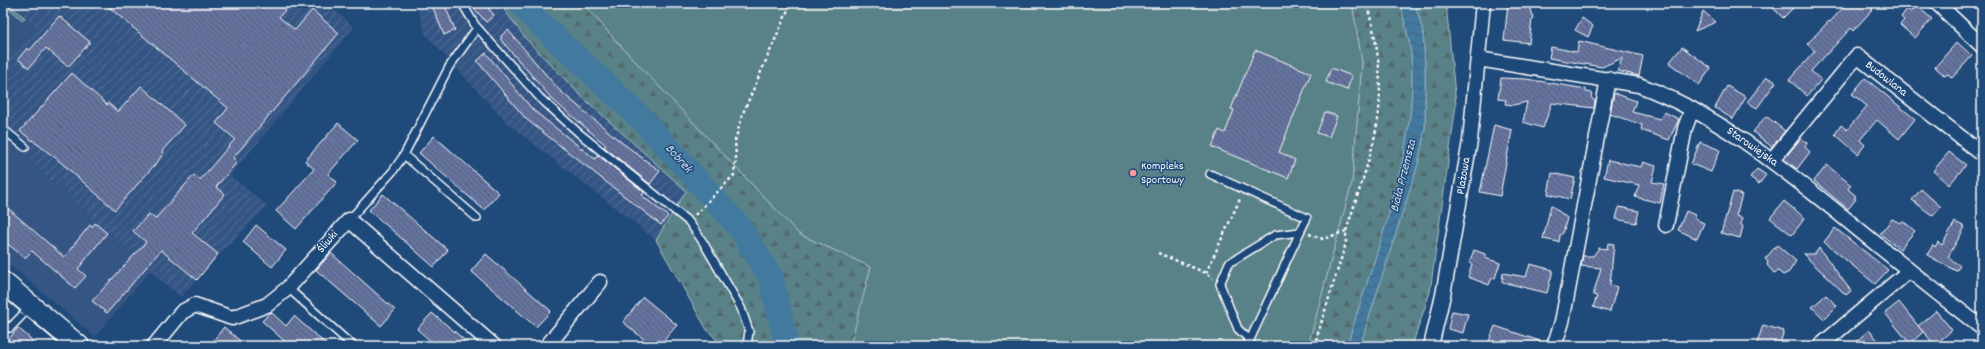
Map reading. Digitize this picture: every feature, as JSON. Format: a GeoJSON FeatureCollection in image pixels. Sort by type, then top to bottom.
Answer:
{"type":"FeatureCollection","features":[{"type":"Feature","properties":{"kind":"main road"},"geometry":{"type":"LineString","coordinates":[[3,282],[79,346]]}},
{"type":"Feature","properties":{"kind":"street","name":"Plażowa"},"geometry":{"type":"LineString","coordinates":[[1431,346],[1443,295],[1470,141],[1483,3]]}},
{"type":"Feature","properties":{"kind":"street"},"geometry":{"type":"LineString","coordinates":[[1937,3],[1982,46]]}},
{"type":"Feature","properties":{"kind":"street","name":"Budowlana"},"geometry":{"type":"LineString","coordinates":[[1772,160],[1857,56],[1982,154]]}},
{"type":"Feature","properties":{"kind":"street","name":"Starowiejska"},"geometry":{"type":"LineString","coordinates":[[1478,58],[1639,85],[1663,94],[1692,109],[1734,132],[1772,160],[1982,328]]}},
{"type":"Feature","properties":{"kind":"street"},"geometry":{"type":"LineString","coordinates":[[1554,346],[1562,322],[1608,79]]}},
{"type":"Feature","properties":{"kind":"street"},"geometry":{"type":"LineString","coordinates":[[1666,225],[1685,128],[1692,109]]}},
{"type":"Feature","properties":{"kind":"street"},"geometry":{"type":"LineString","coordinates":[[349,220],[494,346]]}},
{"type":"Feature","properties":{"kind":"street","name":"Śliwki"},"geometry":{"type":"LineString","coordinates":[[154,346],[182,312],[195,305],[232,318],[267,305],[288,288],[349,220]]}},
{"type":"Feature","properties":{"kind":"street"},"geometry":{"type":"LineString","coordinates":[[1820,346],[1909,271]]}},
{"type":"Feature","properties":{"kind":"street"},"geometry":{"type":"LineString","coordinates":[[547,346],[600,282]]}},
{"type":"Feature","properties":{"kind":"lane"},"geometry":{"type":"LineString","coordinates":[[462,3],[477,28],[540,98],[580,134],[689,222],[703,242],[741,308],[749,331],[747,346]]}},
{"type":"Feature","properties":{"kind":"lane"},"geometry":{"type":"LineString","coordinates":[[349,220],[394,171],[404,155],[449,67],[477,28]]}},
{"type":"Feature","properties":{"kind":"lane"},"geometry":{"type":"LineString","coordinates":[[3,129],[25,147]]}},
{"type":"Feature","properties":{"kind":"lane"},"geometry":{"type":"LineString","coordinates":[[404,155],[476,218]]}},
{"type":"Feature","properties":{"kind":"lane"},"geometry":{"type":"LineString","coordinates":[[1210,174],[1307,218],[1248,343],[1238,329],[1220,284],[1229,263],[1275,235],[1300,232]]}},
{"type":"Feature","properties":{"kind":"lane"},"geometry":{"type":"LineString","coordinates":[[288,288],[352,346]]}},
{"type":"Feature","properties":{"kind":"lane"},"geometry":{"type":"LineString","coordinates":[[3,323],[10,328],[32,305]]}},
{"type":"Feature","properties":{"kind":"path"},"geometry":{"type":"LineString","coordinates":[[700,209],[734,175],[736,157],[735,141],[744,113],[791,3]]}},
{"type":"Feature","properties":{"kind":"path"},"geometry":{"type":"LineString","coordinates":[[1314,346],[1346,243],[1346,231],[1371,148],[1379,111],[1378,69],[1374,29],[1366,3]]}},
{"type":"Feature","properties":{"kind":"path"},"geometry":{"type":"LineString","coordinates":[[1206,273],[1244,190]]}},
{"type":"Feature","properties":{"kind":"path"},"geometry":{"type":"LineString","coordinates":[[1300,232],[1323,239],[1346,231]]}},
{"type":"Feature","properties":{"kind":"path"},"geometry":{"type":"LineString","coordinates":[[1158,253],[1206,273],[1220,284]]}},
{"type":"Feature","properties":{"kind":"shaded area"},"geometry":{"type":"Polygon","coordinates":[[[3,3],[7,3],[37,27],[3,67],[3,3]]]}},
{"type":"Feature","properties":{"kind":"shaded area"},"geometry":{"type":"Polygon","coordinates":[[[7,3],[326,3],[354,27],[230,176],[268,206],[231,242],[181,297],[150,271],[3,137],[3,67],[37,27],[7,3]]]}},
{"type":"Feature","properties":{"kind":"shaded area"},"geometry":{"type":"Polygon","coordinates":[[[416,3],[499,3],[526,39],[579,94],[686,192],[656,240],[507,123],[425,34],[416,3]]]}},
{"type":"Feature","properties":{"kind":"shaded area"},"geometry":{"type":"Polygon","coordinates":[[[3,137],[150,271],[95,337],[3,259],[3,137]]]}},
{"type":"Feature","properties":{"kind":"shaded area"},"geometry":{"type":"Polygon","coordinates":[[[3,313],[18,326],[3,341],[3,313]]]}},
{"type":"Feature","properties":{"kind":"green space"},"geometry":{"type":"Polygon","coordinates":[[[3,3],[7,3],[25,18],[22,20],[3,3]]]}},
{"type":"Feature","properties":{"kind":"green space"},"geometry":{"type":"Polygon","coordinates":[[[499,3],[583,3],[617,42],[799,234],[871,267],[851,346],[723,346],[707,330],[656,240],[686,191],[579,94],[526,39],[499,3]]]}},
{"type":"Feature","properties":{"kind":"green space","name":"Kompleks Sportowy"},"geometry":{"type":"Polygon","coordinates":[[[583,3],[1352,3],[1362,62],[1352,182],[1308,346],[850,346],[871,267],[799,234],[617,42],[583,3]]]}},
{"type":"Feature","properties":{"kind":"green space"},"geometry":{"type":"Polygon","coordinates":[[[1352,3],[1400,3],[1408,34],[1411,54],[1412,90],[1409,127],[1402,164],[1392,202],[1347,346],[1308,346],[1352,182],[1362,62],[1352,3]]]}},
{"type":"Feature","properties":{"kind":"green space"},"geometry":{"type":"Polygon","coordinates":[[[1415,3],[1446,3],[1456,105],[1430,292],[1412,346],[1360,346],[1418,164],[1425,128],[1425,66],[1423,32],[1415,3]]]}},
{"type":"Feature","properties":{"kind":"water","name":"Biała Przemsza"},"geometry":{"type":"Polygon","coordinates":[[[1400,3],[1415,3],[1423,32],[1425,66],[1425,128],[1418,164],[1360,346],[1347,346],[1392,202],[1402,164],[1409,127],[1412,90],[1411,54],[1408,34],[1400,3]]]}},
{"type":"Feature","properties":{"kind":"building"},"geometry":{"type":"Polygon","coordinates":[[[104,3],[291,3],[279,17],[295,30],[312,10],[339,33],[233,158],[237,162],[216,187],[225,194],[192,233],[218,254],[197,280],[161,250],[107,313],[92,301],[146,242],[133,231],[149,214],[155,219],[194,175],[200,180],[235,139],[216,123],[228,108],[104,3]]]}},
{"type":"Feature","properties":{"kind":"building"},"geometry":{"type":"Polygon","coordinates":[[[431,3],[444,3],[455,30],[444,35],[431,3]]]}},
{"type":"Feature","properties":{"kind":"building"},"geometry":{"type":"Polygon","coordinates":[[[480,3],[484,3],[494,15],[486,22],[474,8],[480,3]]]}},
{"type":"Feature","properties":{"kind":"building"},"geometry":{"type":"Polygon","coordinates":[[[1768,3],[1798,3],[1783,18],[1768,3]]]}},
{"type":"Feature","properties":{"kind":"building"},"geometry":{"type":"Polygon","coordinates":[[[1847,3],[1867,3],[1873,9],[1853,31],[1851,28],[1811,71],[1821,80],[1807,96],[1789,80],[1815,51],[1807,44],[1847,3]]]}},
{"type":"Feature","properties":{"kind":"building"},"geometry":{"type":"Polygon","coordinates":[[[1508,4],[1530,6],[1534,19],[1532,20],[1529,43],[1504,40],[1508,4]]]}},
{"type":"Feature","properties":{"kind":"building"},"geometry":{"type":"Polygon","coordinates":[[[1917,6],[1932,19],[1915,38],[1900,25],[1904,20],[1901,17],[1907,9],[1911,12],[1917,6]]]}},
{"type":"Feature","properties":{"kind":"building"},"geometry":{"type":"Polygon","coordinates":[[[1703,11],[1716,22],[1695,31],[1703,11]]]}},
{"type":"Feature","properties":{"kind":"building"},"geometry":{"type":"Polygon","coordinates":[[[59,16],[90,42],[68,67],[46,48],[29,68],[18,59],[27,48],[30,50],[59,16]]]}},
{"type":"Feature","properties":{"kind":"building"},"geometry":{"type":"Polygon","coordinates":[[[1582,18],[1593,26],[1588,37],[1575,30],[1582,18]]]}},
{"type":"Feature","properties":{"kind":"building"},"geometry":{"type":"Polygon","coordinates":[[[508,30],[559,90],[621,142],[660,171],[650,184],[604,147],[606,145],[553,100],[501,40],[501,36],[508,30]]]}},
{"type":"Feature","properties":{"kind":"building"},"geometry":{"type":"Polygon","coordinates":[[[1579,41],[1643,56],[1639,76],[1618,71],[1622,58],[1602,67],[1549,58],[1551,47],[1577,52],[1579,41]]]}},
{"type":"Feature","properties":{"kind":"building"},"geometry":{"type":"Polygon","coordinates":[[[1957,42],[1972,56],[1952,78],[1948,74],[1945,76],[1935,67],[1957,42]]]}},
{"type":"Feature","properties":{"kind":"building"},"geometry":{"type":"Polygon","coordinates":[[[1682,47],[1711,68],[1699,85],[1669,63],[1682,47]]]}},
{"type":"Feature","properties":{"kind":"building"},"geometry":{"type":"Polygon","coordinates":[[[1255,50],[1311,73],[1279,152],[1295,160],[1288,178],[1212,147],[1219,130],[1225,133],[1234,110],[1231,109],[1255,50]]]}},
{"type":"Feature","properties":{"kind":"building"},"geometry":{"type":"Polygon","coordinates":[[[486,53],[533,110],[595,159],[598,155],[644,192],[642,196],[668,216],[661,225],[526,119],[477,61],[486,53]]]}},
{"type":"Feature","properties":{"kind":"building"},"geometry":{"type":"Polygon","coordinates":[[[1331,68],[1352,76],[1347,90],[1326,82],[1331,68]]]}},
{"type":"Feature","properties":{"kind":"building"},"geometry":{"type":"Polygon","coordinates":[[[72,73],[107,105],[108,103],[118,112],[141,86],[185,125],[162,151],[164,152],[158,161],[115,210],[57,159],[20,131],[72,73]]]}},
{"type":"Feature","properties":{"kind":"building"},"geometry":{"type":"Polygon","coordinates":[[[1767,77],[1776,82],[1757,108],[1747,102],[1767,77]]]}},
{"type":"Feature","properties":{"kind":"building"},"geometry":{"type":"Polygon","coordinates":[[[1501,78],[1526,79],[1586,89],[1586,92],[1592,93],[1591,97],[1595,101],[1594,108],[1552,103],[1543,128],[1523,122],[1527,102],[1513,105],[1505,104],[1506,100],[1498,99],[1501,78]]]}},
{"type":"Feature","properties":{"kind":"building"},"geometry":{"type":"Polygon","coordinates":[[[1865,78],[1915,119],[1899,139],[1877,120],[1860,140],[1865,145],[1858,154],[1835,134],[1841,125],[1847,130],[1867,106],[1852,94],[1865,78]]]}},
{"type":"Feature","properties":{"kind":"building"},"geometry":{"type":"Polygon","coordinates":[[[1727,86],[1746,97],[1733,119],[1715,108],[1727,86]]]}},
{"type":"Feature","properties":{"kind":"building"},"geometry":{"type":"Polygon","coordinates":[[[1614,93],[1636,101],[1632,112],[1660,119],[1664,112],[1679,119],[1669,140],[1641,130],[1642,125],[1610,114],[1614,93]]]}},
{"type":"Feature","properties":{"kind":"building"},"geometry":{"type":"Polygon","coordinates":[[[1325,112],[1337,116],[1329,137],[1317,133],[1325,112]]]}},
{"type":"Feature","properties":{"kind":"building"},"geometry":{"type":"Polygon","coordinates":[[[1766,116],[1785,131],[1772,147],[1753,132],[1766,116]]]}},
{"type":"Feature","properties":{"kind":"building"},"geometry":{"type":"Polygon","coordinates":[[[338,123],[358,140],[328,174],[337,182],[296,229],[276,211],[314,169],[305,161],[338,123]]]}},
{"type":"Feature","properties":{"kind":"building"},"geometry":{"type":"Polygon","coordinates":[[[1494,125],[1512,130],[1500,196],[1480,192],[1494,125]]]}},
{"type":"Feature","properties":{"kind":"building"},"geometry":{"type":"Polygon","coordinates":[[[434,136],[499,193],[484,210],[419,153],[434,136]]]}},
{"type":"Feature","properties":{"kind":"building"},"geometry":{"type":"Polygon","coordinates":[[[1801,138],[1807,143],[1805,147],[1810,152],[1797,169],[1784,159],[1801,138]]]}},
{"type":"Feature","properties":{"kind":"building"},"geometry":{"type":"Polygon","coordinates":[[[1700,142],[1720,150],[1711,172],[1691,164],[1700,142]]]}},
{"type":"Feature","properties":{"kind":"building"},"geometry":{"type":"Polygon","coordinates":[[[1949,152],[1966,165],[1949,185],[1933,171],[1949,152]]]}},
{"type":"Feature","properties":{"kind":"building"},"geometry":{"type":"Polygon","coordinates":[[[1608,160],[1641,167],[1643,162],[1656,166],[1652,182],[1664,184],[1660,203],[1635,197],[1639,185],[1604,177],[1608,160]]]}},
{"type":"Feature","properties":{"kind":"building"},"geometry":{"type":"Polygon","coordinates":[[[1827,165],[1851,185],[1848,189],[1856,196],[1854,198],[1856,199],[1848,209],[1814,181],[1827,165]]]}},
{"type":"Feature","properties":{"kind":"building"},"geometry":{"type":"Polygon","coordinates":[[[1757,169],[1766,175],[1759,184],[1750,177],[1757,169]]]}},
{"type":"Feature","properties":{"kind":"building"},"geometry":{"type":"Polygon","coordinates":[[[1552,173],[1575,178],[1570,199],[1548,194],[1552,173]]]}},
{"type":"Feature","properties":{"kind":"building"},"geometry":{"type":"Polygon","coordinates":[[[1921,189],[1941,207],[1933,216],[1912,200],[1921,189]]]}},
{"type":"Feature","properties":{"kind":"building"},"geometry":{"type":"Polygon","coordinates":[[[1733,192],[1742,195],[1736,216],[1743,218],[1741,224],[1743,227],[1740,238],[1721,233],[1733,192]]]}},
{"type":"Feature","properties":{"kind":"building"},"geometry":{"type":"Polygon","coordinates":[[[383,194],[448,250],[434,267],[369,210],[383,194]]]}},
{"type":"Feature","properties":{"kind":"building"},"geometry":{"type":"Polygon","coordinates":[[[1784,201],[1805,218],[1792,235],[1770,218],[1784,201]]]}},
{"type":"Feature","properties":{"kind":"building"},"geometry":{"type":"Polygon","coordinates":[[[3,204],[64,257],[90,225],[92,227],[95,223],[107,233],[78,269],[86,276],[75,288],[32,251],[25,258],[3,240],[3,204]]]}},
{"type":"Feature","properties":{"kind":"building"},"geometry":{"type":"Polygon","coordinates":[[[1551,205],[1567,218],[1563,233],[1560,235],[1559,242],[1543,239],[1551,205]]]}},
{"type":"Feature","properties":{"kind":"building"},"geometry":{"type":"Polygon","coordinates":[[[1619,207],[1639,211],[1636,223],[1616,219],[1619,207]]]}},
{"type":"Feature","properties":{"kind":"building"},"geometry":{"type":"Polygon","coordinates":[[[1686,211],[1695,215],[1695,219],[1704,223],[1697,239],[1678,230],[1686,211]]]}},
{"type":"Feature","properties":{"kind":"building"},"geometry":{"type":"Polygon","coordinates":[[[1892,219],[1900,223],[1903,221],[1915,231],[1900,249],[1880,234],[1892,219]]]}},
{"type":"Feature","properties":{"kind":"building"},"geometry":{"type":"Polygon","coordinates":[[[1955,222],[1965,227],[1948,257],[1960,266],[1956,271],[1927,255],[1933,245],[1935,247],[1938,242],[1942,245],[1955,222]]]}},
{"type":"Feature","properties":{"kind":"building"},"geometry":{"type":"Polygon","coordinates":[[[256,225],[286,250],[272,267],[243,242],[256,225]]]}},
{"type":"Feature","properties":{"kind":"building"},"geometry":{"type":"Polygon","coordinates":[[[1835,228],[1888,270],[1875,284],[1824,242],[1835,228]]]}},
{"type":"Feature","properties":{"kind":"building"},"geometry":{"type":"Polygon","coordinates":[[[1608,243],[1614,244],[1610,285],[1617,287],[1610,312],[1593,307],[1597,296],[1593,295],[1601,268],[1581,266],[1583,256],[1593,256],[1599,248],[1607,249],[1608,243]]]}},
{"type":"Feature","properties":{"kind":"building"},"geometry":{"type":"Polygon","coordinates":[[[1777,245],[1796,261],[1789,272],[1783,275],[1778,271],[1774,273],[1767,265],[1768,262],[1765,259],[1777,245]]]}},
{"type":"Feature","properties":{"kind":"building"},"geometry":{"type":"Polygon","coordinates":[[[1819,248],[1851,291],[1846,295],[1803,254],[1815,254],[1819,248]]]}},
{"type":"Feature","properties":{"kind":"building"},"geometry":{"type":"Polygon","coordinates":[[[1474,250],[1485,254],[1485,258],[1500,263],[1495,278],[1492,278],[1489,285],[1468,277],[1472,264],[1469,263],[1474,250]]]}},
{"type":"Feature","properties":{"kind":"building"},"geometry":{"type":"Polygon","coordinates":[[[331,253],[395,310],[381,326],[316,270],[331,253]]]}},
{"type":"Feature","properties":{"kind":"building"},"geometry":{"type":"Polygon","coordinates":[[[486,254],[551,311],[536,327],[471,271],[486,254]]]}},
{"type":"Feature","properties":{"kind":"building"},"geometry":{"type":"Polygon","coordinates":[[[1530,264],[1553,270],[1547,293],[1502,282],[1503,273],[1526,277],[1530,264]]]}},
{"type":"Feature","properties":{"kind":"building"},"geometry":{"type":"Polygon","coordinates":[[[1826,295],[1837,306],[1824,319],[1812,307],[1826,295]]]}},
{"type":"Feature","properties":{"kind":"building"},"geometry":{"type":"Polygon","coordinates":[[[643,297],[677,325],[659,346],[652,346],[623,322],[643,297]]]}},
{"type":"Feature","properties":{"kind":"building"},"geometry":{"type":"Polygon","coordinates":[[[1899,302],[1923,332],[1910,344],[1885,313],[1899,302]]]}},
{"type":"Feature","properties":{"kind":"building"},"geometry":{"type":"Polygon","coordinates":[[[1452,311],[1468,314],[1463,333],[1448,329],[1452,311]]]}},
{"type":"Feature","properties":{"kind":"building"},"geometry":{"type":"Polygon","coordinates":[[[1936,311],[1952,330],[1935,345],[1918,326],[1936,311]]]}},
{"type":"Feature","properties":{"kind":"building"},"geometry":{"type":"Polygon","coordinates":[[[271,312],[286,326],[294,316],[328,346],[290,346],[262,321],[271,312]]]}},
{"type":"Feature","properties":{"kind":"building"},"geometry":{"type":"Polygon","coordinates":[[[432,313],[471,346],[436,346],[417,329],[432,313]]]}},
{"type":"Feature","properties":{"kind":"building"},"geometry":{"type":"Polygon","coordinates":[[[1763,325],[1784,331],[1779,346],[1756,346],[1763,325]]]}},
{"type":"Feature","properties":{"kind":"building"},"geometry":{"type":"Polygon","coordinates":[[[1495,326],[1546,343],[1546,346],[1487,346],[1495,326]]]}},
{"type":"Feature","properties":{"kind":"building"},"geometry":{"type":"Polygon","coordinates":[[[224,327],[246,346],[209,346],[224,327]]]}},
{"type":"Feature","properties":{"kind":"building"},"geometry":{"type":"Polygon","coordinates":[[[18,328],[39,346],[3,346],[18,328]]]}},
{"type":"Feature","properties":{"kind":"building"},"geometry":{"type":"Polygon","coordinates":[[[1869,330],[1883,346],[1851,346],[1869,330]]]}},
{"type":"Feature","properties":{"kind":"waterway","name":"Bobrek"},"geometry":{"type":"LineString","coordinates":[[521,3],[535,19],[641,118],[741,229],[771,278],[787,346]]}},
{"type":"Feature","properties":{"kind":"tram line"},"geometry":{"type":"LineString","coordinates":[[3,297],[61,346]]}},
{"type":"Feature","properties":{"kind":"place","name":"Kompleks Sportowy"},"geometry":{"type":"Point","coordinates":[1133,173]}}]}
